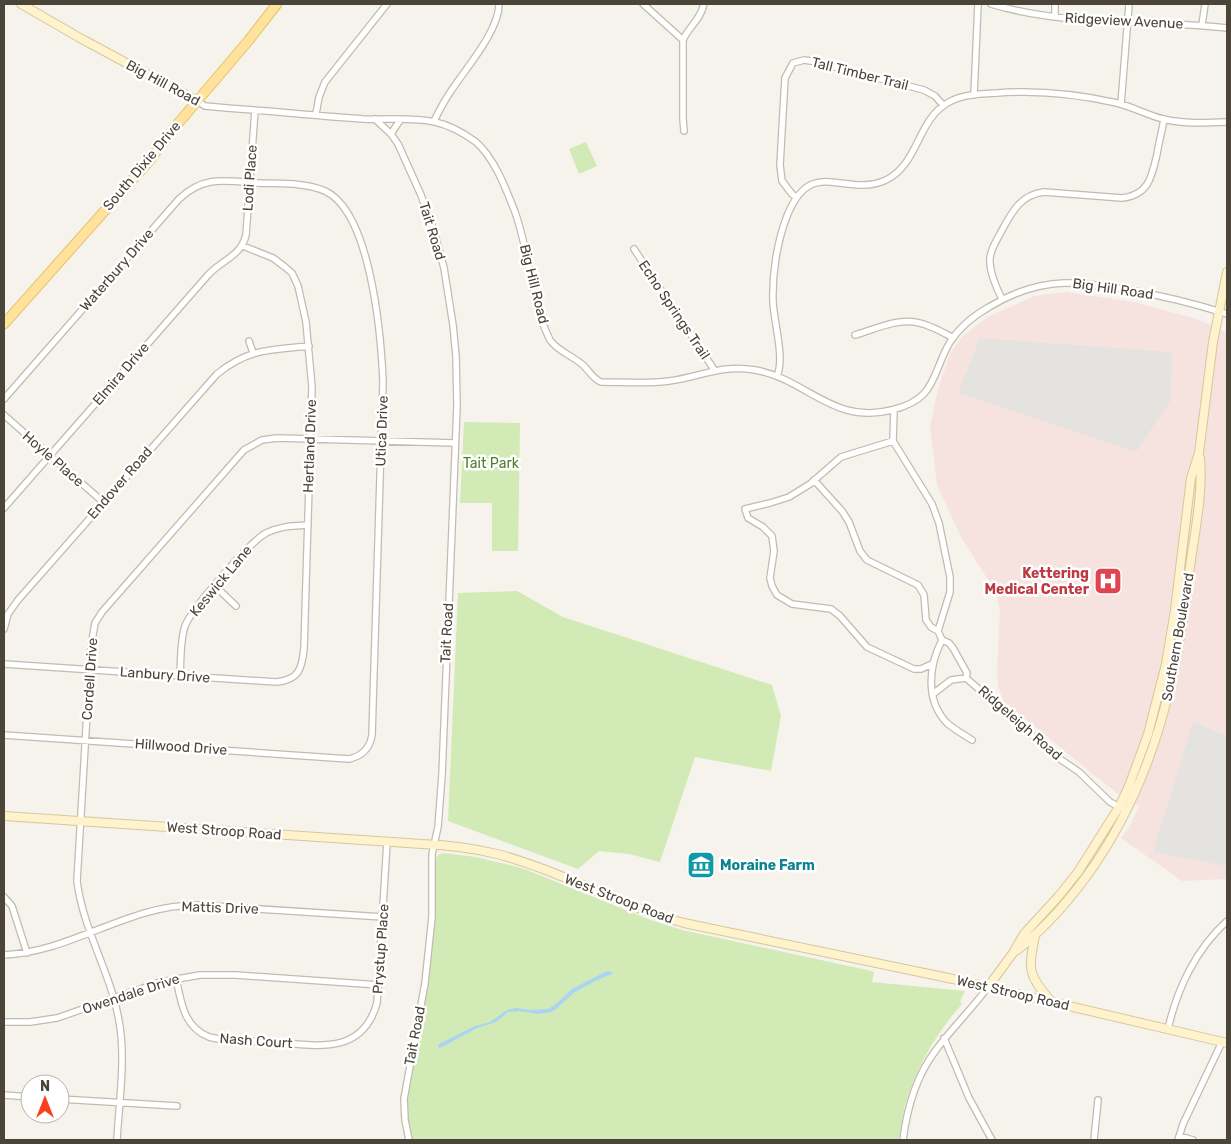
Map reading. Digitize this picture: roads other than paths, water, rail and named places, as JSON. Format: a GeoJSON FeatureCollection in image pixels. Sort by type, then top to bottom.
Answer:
{"type":"FeatureCollection","features":[{"type":"Feature","properties":{"kind":"main road","name":"South Dixie Drive"},"geometry":{"type":"LineString","coordinates":[[4,324],[149,160],[277,4]]}},
{"type":"Feature","properties":{"kind":"street","name":"Big Hill Road"},"geometry":{"type":"LineString","coordinates":[[22,4],[205,106],[434,122],[460,132],[476,143],[494,167],[515,212],[523,238],[533,289],[547,334],[553,345],[583,365],[594,378],[601,382],[656,383],[738,367],[777,376],[821,400],[854,413],[871,414],[894,410],[915,401],[926,393],[953,338],[970,320],[1002,299],[1037,287],[1064,283],[1111,287],[1180,300],[1227,314]]}},
{"type":"Feature","properties":{"kind":"street"},"geometry":{"type":"LineString","coordinates":[[316,114],[318,97],[325,82],[387,4]]}},
{"type":"Feature","properties":{"kind":"street"},"geometry":{"type":"LineString","coordinates":[[434,122],[450,92],[492,29],[498,16],[499,4]]}},
{"type":"Feature","properties":{"kind":"street"},"geometry":{"type":"LineString","coordinates":[[643,4],[683,40]]}},
{"type":"Feature","properties":{"kind":"street"},"geometry":{"type":"LineString","coordinates":[[684,131],[683,40],[699,18],[704,4]]}},
{"type":"Feature","properties":{"kind":"street"},"geometry":{"type":"LineString","coordinates":[[974,95],[978,4]]}},
{"type":"Feature","properties":{"kind":"street","name":"Ridgeview Avenue"},"geometry":{"type":"LineString","coordinates":[[992,4],[1021,12],[1055,17],[1227,28]]}},
{"type":"Feature","properties":{"kind":"street"},"geometry":{"type":"LineString","coordinates":[[1055,4],[1055,17]]}},
{"type":"Feature","properties":{"kind":"street"},"geometry":{"type":"LineString","coordinates":[[1121,104],[1129,4]]}},
{"type":"Feature","properties":{"kind":"street"},"geometry":{"type":"LineString","coordinates":[[1202,26],[1205,4]]}},
{"type":"Feature","properties":{"kind":"street","name":"Tall Timber Trail"},"geometry":{"type":"LineString","coordinates":[[796,198],[782,181],[780,165],[785,78],[794,64],[804,60],[811,61],[924,90],[935,96],[943,105]]}},
{"type":"Feature","properties":{"kind":"street"},"geometry":{"type":"LineString","coordinates":[[777,376],[780,366],[780,355],[775,318],[774,281],[780,242],[787,217],[796,198],[809,186],[828,180],[861,185],[891,177],[898,172],[908,159],[926,124],[943,105],[974,95],[1038,92],[1121,104],[1164,119],[1199,123],[1227,122]]}},
{"type":"Feature","properties":{"kind":"street","name":"Lodi Place"},"geometry":{"type":"LineString","coordinates":[[243,246],[246,235],[255,110]]}},
{"type":"Feature","properties":{"kind":"street","name":"Tait Road"},"geometry":{"type":"LineString","coordinates":[[375,119],[391,134],[403,152],[434,231],[450,302],[457,386],[442,775],[438,827],[432,854],[432,917],[425,983],[405,1093],[405,1120],[408,1140]]}},
{"type":"Feature","properties":{"kind":"street"},"geometry":{"type":"LineString","coordinates":[[1002,299],[991,270],[991,254],[1011,213],[1020,201],[1033,194],[1044,192],[1122,198],[1134,195],[1144,189],[1151,178],[1164,119]]}},
{"type":"Feature","properties":{"kind":"street"},"geometry":{"type":"LineString","coordinates":[[391,134],[400,120]]}},
{"type":"Feature","properties":{"kind":"street","name":"Waterbury Drive"},"geometry":{"type":"LineString","coordinates":[[4,399],[185,193],[200,184],[210,181],[250,182]]}},
{"type":"Feature","properties":{"kind":"street","name":"Utica Drive"},"geometry":{"type":"LineString","coordinates":[[250,182],[310,186],[334,196],[341,202],[351,218],[369,274],[379,324],[383,381],[372,735],[369,746],[358,756]]}},
{"type":"Feature","properties":{"kind":"street","name":"Hertland Drive"},"geometry":{"type":"LineString","coordinates":[[243,246],[273,258],[285,266],[292,274],[303,302],[309,346],[312,387],[304,648],[302,664],[295,676]]}},
{"type":"Feature","properties":{"kind":"street","name":"Elmira Drive"},"geometry":{"type":"LineString","coordinates":[[4,508],[208,274],[221,262],[236,254],[243,246]]}},
{"type":"Feature","properties":{"kind":"street","name":"Echo Springs Trail"},"geometry":{"type":"LineString","coordinates":[[634,249],[715,371]]}},
{"type":"Feature","properties":{"kind":"street","name":"Southern Boulevard"},"geometry":{"type":"LineString","coordinates":[[903,1140],[907,1115],[916,1086],[929,1060],[944,1038],[988,987],[1013,953],[1024,934],[1078,872],[1119,807],[1129,786],[1148,734],[1166,664],[1175,610],[1191,478],[1199,453],[1213,342],[1227,272]]}},
{"type":"Feature","properties":{"kind":"street"},"geometry":{"type":"LineString","coordinates":[[855,335],[889,323],[913,321],[932,327],[953,338]]}},
{"type":"Feature","properties":{"kind":"street"},"geometry":{"type":"LineString","coordinates":[[248,341],[253,353]]}},
{"type":"Feature","properties":{"kind":"street","name":"Endover Road"},"geometry":{"type":"LineString","coordinates":[[4,629],[8,614],[18,600],[217,374],[240,358],[253,353],[309,346]]}},
{"type":"Feature","properties":{"kind":"street"},"geometry":{"type":"LineString","coordinates":[[894,410],[893,441],[930,499],[939,523],[951,586],[938,631]]}},
{"type":"Feature","properties":{"kind":"street","name":"Hoyle Place"},"geometry":{"type":"LineString","coordinates":[[4,415],[103,502]]}},
{"type":"Feature","properties":{"kind":"street","name":"Cordell Drive"},"geometry":{"type":"LineString","coordinates":[[117,1140],[122,1047],[119,1021],[114,999],[81,905],[77,881],[93,630],[98,617],[244,450],[255,442],[269,438],[455,443]]}},
{"type":"Feature","properties":{"kind":"street"},"geometry":{"type":"LineString","coordinates":[[893,441],[841,457],[814,480],[789,497],[777,502],[745,509],[748,518],[769,532],[773,541],[774,551],[770,578],[777,595],[792,604],[831,609],[840,616],[867,647],[914,669],[921,669],[932,664]]}},
{"type":"Feature","properties":{"kind":"street","name":"Southern Boulevard"},"geometry":{"type":"LineString","coordinates":[[1013,953],[1035,936],[1070,898],[1103,854],[1128,811],[1146,770],[1168,701],[1177,657],[1202,479],[1199,453]]}},
{"type":"Feature","properties":{"kind":"street"},"geometry":{"type":"LineString","coordinates":[[814,480],[849,522],[860,551],[867,560],[918,585],[926,600],[926,620],[931,627],[938,631],[942,640],[949,643],[953,648],[967,673],[966,678]]}},
{"type":"Feature","properties":{"kind":"street","name":"Keswick Lane"},"geometry":{"type":"LineString","coordinates":[[180,676],[182,640],[186,625],[193,612],[214,586],[246,550],[262,536],[279,528],[308,526]]}},
{"type":"Feature","properties":{"kind":"street"},"geometry":{"type":"LineString","coordinates":[[214,586],[236,606]]}},
{"type":"Feature","properties":{"kind":"street"},"geometry":{"type":"LineString","coordinates":[[942,640],[932,664],[930,679],[933,694],[942,717],[948,724],[972,740]]}},
{"type":"Feature","properties":{"kind":"street","name":"Lanbury Drive"},"geometry":{"type":"LineString","coordinates":[[4,664],[276,682],[295,676]]}},
{"type":"Feature","properties":{"kind":"street","name":"Ridgeleigh Road"},"geometry":{"type":"LineString","coordinates":[[933,694],[947,682],[966,678],[1057,757],[1079,772],[1110,802],[1128,811]]}},
{"type":"Feature","properties":{"kind":"street","name":"Hillwood Drive"},"geometry":{"type":"LineString","coordinates":[[4,736],[349,759],[358,756]]}},
{"type":"Feature","properties":{"kind":"street","name":"West Stroop Road"},"geometry":{"type":"LineString","coordinates":[[4,816],[434,844],[475,850],[514,859],[641,910],[684,923],[988,987],[1225,1042]]}},
{"type":"Feature","properties":{"kind":"street","name":"Prystup Place"},"geometry":{"type":"LineString","coordinates":[[344,1042],[360,1033],[372,1017],[377,1003],[387,842]]}},
{"type":"Feature","properties":{"kind":"street"},"geometry":{"type":"LineString","coordinates":[[4,897],[12,906],[27,953]]}},
{"type":"Feature","properties":{"kind":"street","name":"Mattis Drive"},"geometry":{"type":"LineString","coordinates":[[4,955],[27,953],[160,908],[186,905],[383,917]]}},
{"type":"Feature","properties":{"kind":"street"},"geometry":{"type":"LineString","coordinates":[[1168,1029],[1176,998],[1188,972],[1205,946],[1227,921]]}},
{"type":"Feature","properties":{"kind":"street"},"geometry":{"type":"LineString","coordinates":[[1035,936],[1031,953],[1032,974],[1035,982],[1051,1001]]}},
{"type":"Feature","properties":{"kind":"street","name":"Owendale Drive"},"geometry":{"type":"LineString","coordinates":[[4,1022],[30,1022],[57,1018],[160,982],[176,978],[215,974],[379,984]]}},
{"type":"Feature","properties":{"kind":"street","name":"Nash Court"},"geometry":{"type":"LineString","coordinates":[[176,978],[185,1015],[194,1028],[209,1037],[316,1046],[334,1045],[344,1042]]}},
{"type":"Feature","properties":{"kind":"street"},"geometry":{"type":"LineString","coordinates":[[944,1038],[969,1098],[992,1140]]}},
{"type":"Feature","properties":{"kind":"street"},"geometry":{"type":"LineString","coordinates":[[1193,1140],[1178,1138],[1225,1042]]}},
{"type":"Feature","properties":{"kind":"street"},"geometry":{"type":"LineString","coordinates":[[4,1096],[20,1097]]}},
{"type":"Feature","properties":{"kind":"street"},"geometry":{"type":"LineString","coordinates":[[70,1100],[176,1106]]}},
{"type":"Feature","properties":{"kind":"street"},"geometry":{"type":"LineString","coordinates":[[1094,1140],[1098,1100]]}},
{"type":"Feature","properties":{"kind":"water"},"geometry":{"type":"Polygon","coordinates":[[[607,971],[612,972],[612,974],[575,992],[551,1012],[538,1014],[519,1011],[508,1012],[496,1022],[477,1028],[442,1047],[439,1048],[438,1046],[475,1026],[490,1022],[507,1010],[516,1008],[531,1010],[548,1009],[572,989],[607,971]]]}},
{"type":"Feature","properties":{"kind":"place","name":"Kettering Medical Center"},"geometry":{"type":"Point","coordinates":[1108,581]}},
{"type":"Feature","properties":{"kind":"place","name":"Moraine Farm"},"geometry":{"type":"Point","coordinates":[701,865]}},
{"type":"Feature","properties":{"kind":"park label","name":"Tait Park"},"geometry":{"type":"Point","coordinates":[491,463]}}]}
